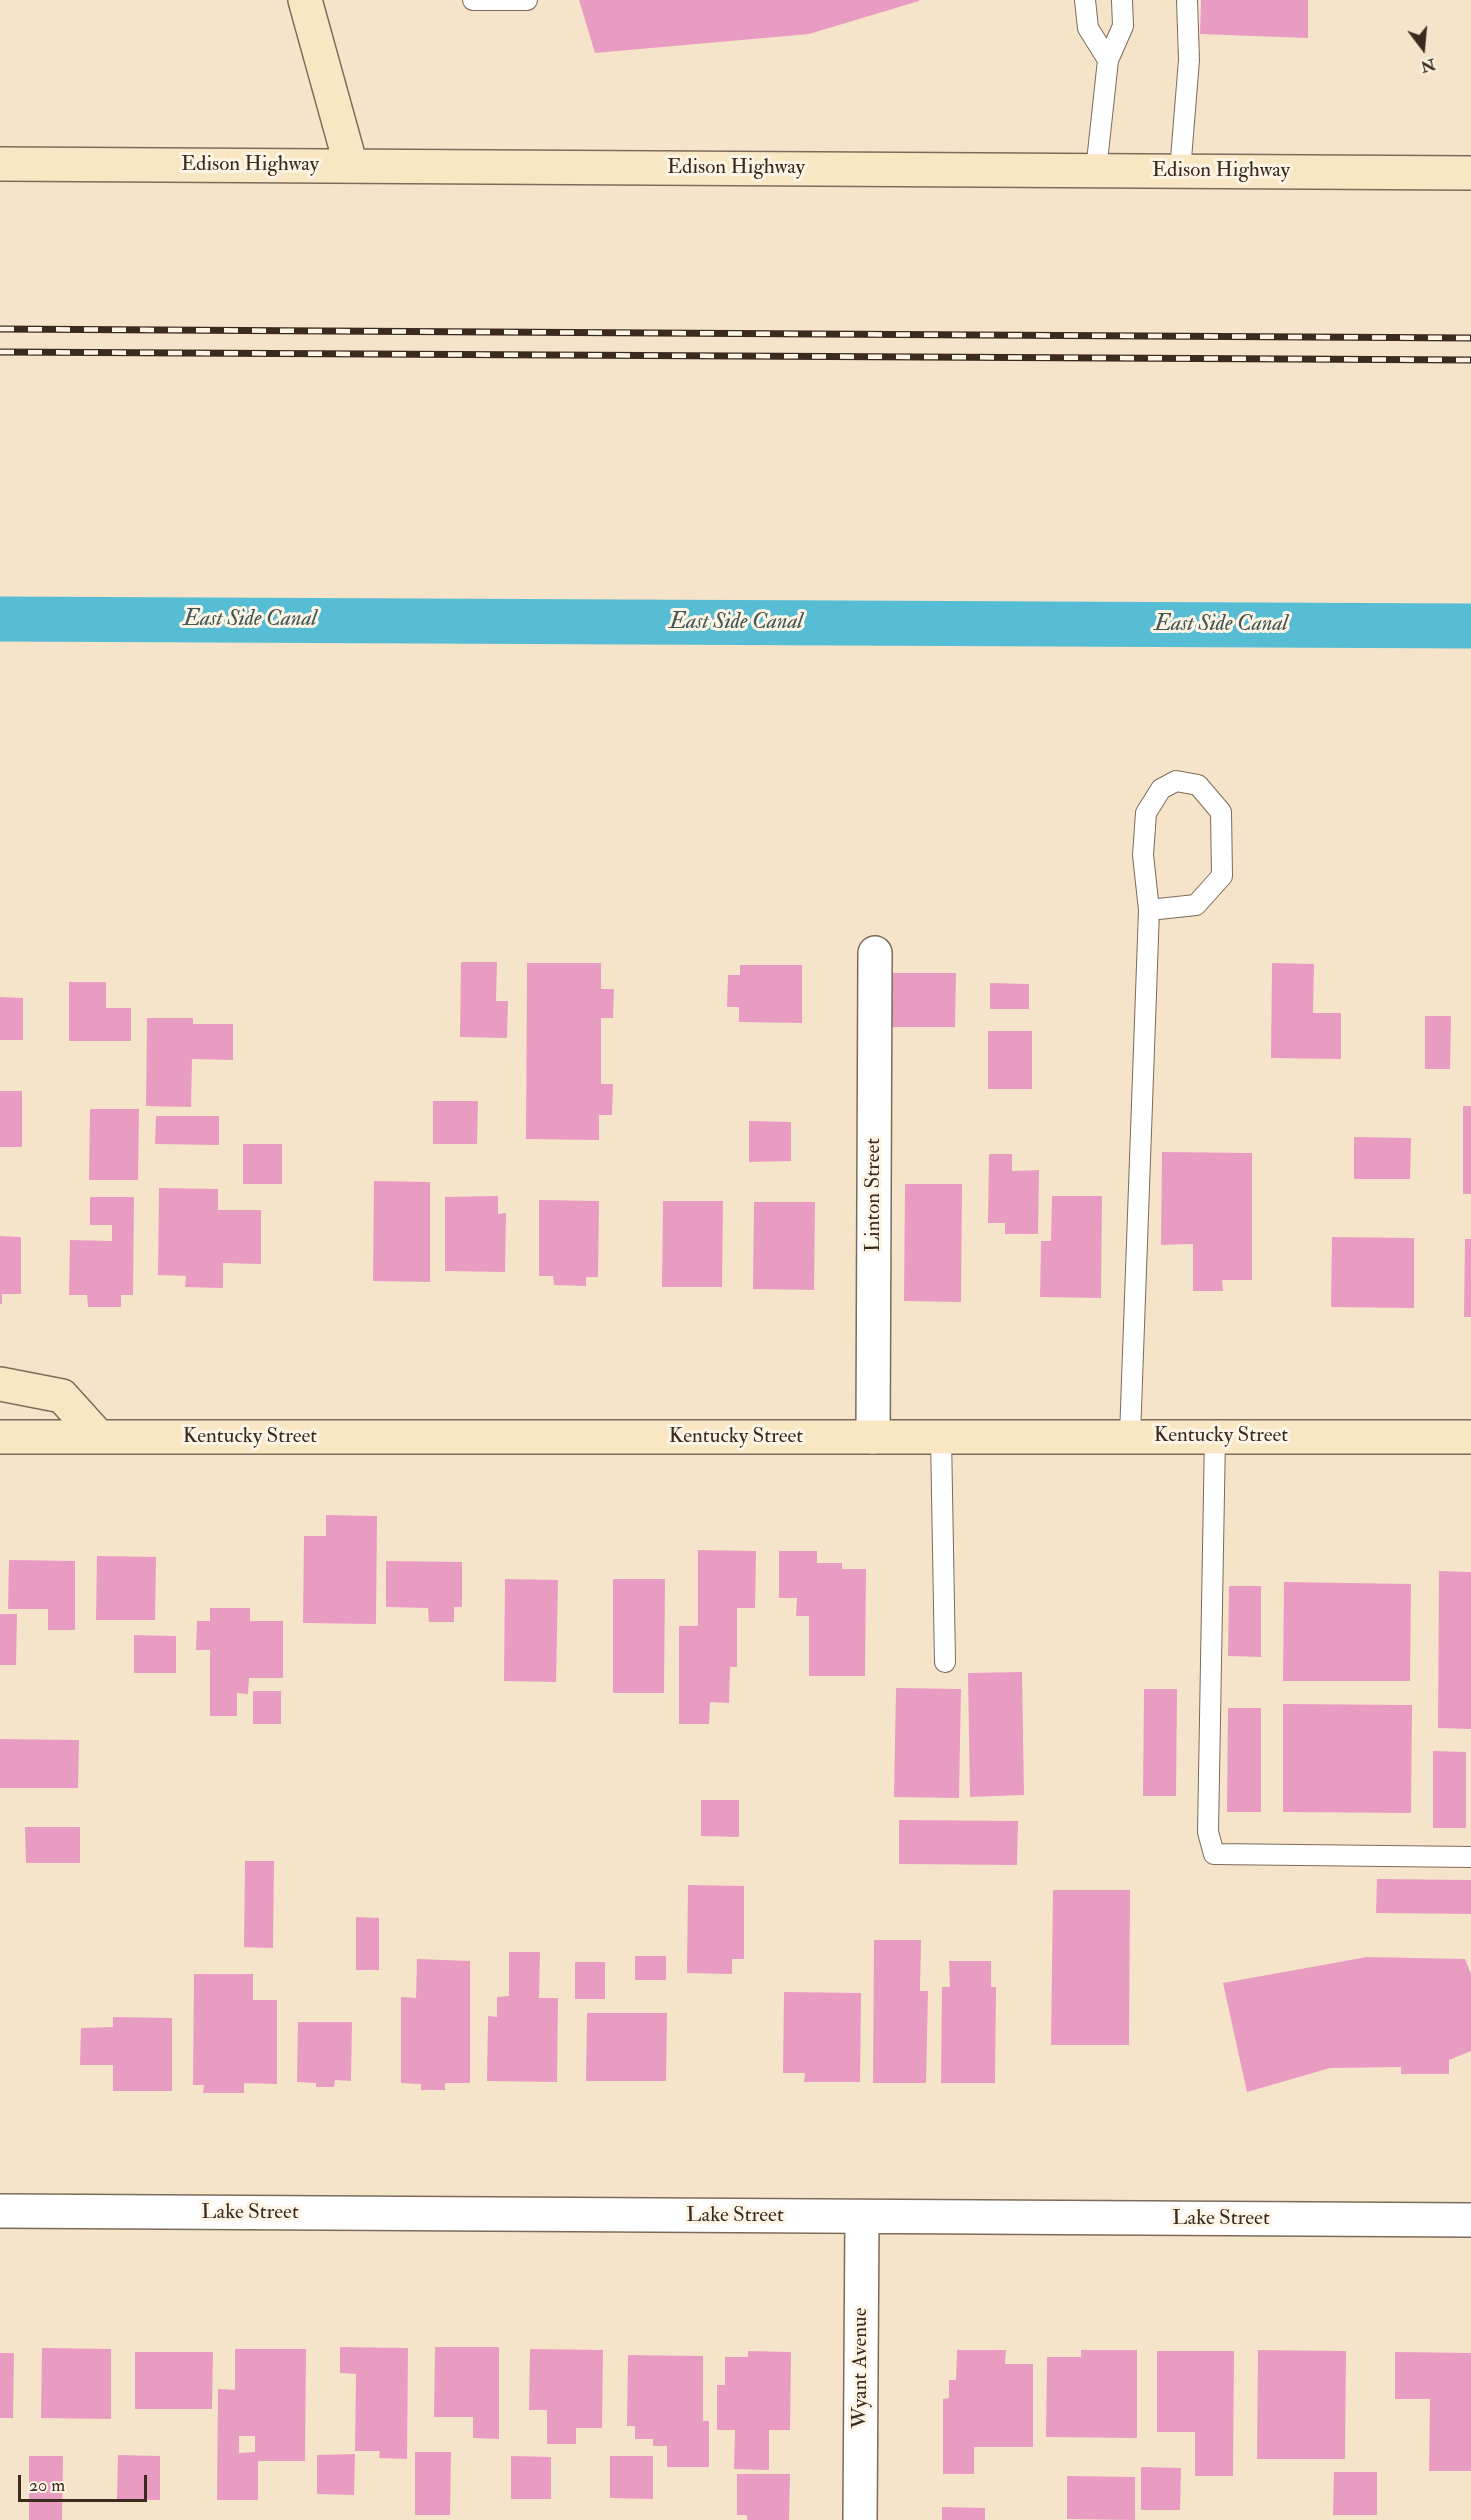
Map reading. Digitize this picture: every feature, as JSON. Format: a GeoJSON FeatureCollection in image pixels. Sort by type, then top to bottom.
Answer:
{"type":"FeatureCollection","features":[{"type":"Feature","properties":{"kind":"street"},"geometry":{"type":"LineString","coordinates":[[305,0],[351,166]]}},
{"type":"Feature","properties":{"kind":"street","name":"Edison Highway"},"geometry":{"type":"LineString","coordinates":[[0,164],[1471,173]]}},
{"type":"Feature","properties":{"kind":"street","name":"Linton Street"},"geometry":{"type":"LineString","coordinates":[[873,1437],[875,953]]}},
{"type":"Feature","properties":{"kind":"street"},"geometry":{"type":"LineString","coordinates":[[0,1384],[62,1396],[99,1437]]}},
{"type":"Feature","properties":{"kind":"street","name":"Kentucky Street"},"geometry":{"type":"LineString","coordinates":[[0,1437],[1471,1437]]}},
{"type":"Feature","properties":{"kind":"street","name":"Lake Street"},"geometry":{"type":"LineString","coordinates":[[0,2211],[1471,2220]]}},
{"type":"Feature","properties":{"kind":"street","name":"Wyant Avenue"},"geometry":{"type":"LineString","coordinates":[[860,2520],[862,2217]]}},
{"type":"Feature","properties":{"kind":"lane"},"geometry":{"type":"LineString","coordinates":[[473,0],[527,0]]}},
{"type":"Feature","properties":{"kind":"lane"},"geometry":{"type":"LineString","coordinates":[[1085,0],[1088,28],[1108,60]]}},
{"type":"Feature","properties":{"kind":"lane"},"geometry":{"type":"LineString","coordinates":[[1096,171],[1108,60],[1123,26],[1122,0]]}},
{"type":"Feature","properties":{"kind":"lane"},"geometry":{"type":"LineString","coordinates":[[1180,171],[1188,60],[1187,0]]}},
{"type":"Feature","properties":{"kind":"lane"},"geometry":{"type":"LineString","coordinates":[[1130,1436],[1149,910],[1143,855],[1146,813],[1161,789],[1176,781],[1198,785],[1221,812],[1222,876],[1196,905],[1149,910]]}},
{"type":"Feature","properties":{"kind":"lane"},"geometry":{"type":"LineString","coordinates":[[941,1436],[945,1662]]}},
{"type":"Feature","properties":{"kind":"lane"},"geometry":{"type":"LineString","coordinates":[[1215,1436],[1208,1832],[1214,1854],[1471,1857]]}},
{"type":"Feature","properties":{"kind":"building"},"geometry":{"type":"Polygon","coordinates":[[[579,0],[919,1],[809,34],[595,53],[579,0]]]}},
{"type":"Feature","properties":{"kind":"building"},"geometry":{"type":"Polygon","coordinates":[[[1201,0],[1308,0],[1308,38],[1200,34],[1201,0]]]}},
{"type":"Feature","properties":{"kind":"building"},"geometry":{"type":"Polygon","coordinates":[[[461,962],[497,962],[496,1001],[508,1001],[507,1038],[460,1037],[461,962]]]}},
{"type":"Feature","properties":{"kind":"building"},"geometry":{"type":"Polygon","coordinates":[[[527,963],[601,963],[601,989],[614,989],[613,1018],[601,1018],[601,1084],[613,1084],[612,1115],[599,1115],[599,1140],[526,1139],[527,963]]]}},
{"type":"Feature","properties":{"kind":"building"},"geometry":{"type":"Polygon","coordinates":[[[1272,963],[1314,964],[1313,1013],[1341,1013],[1341,1059],[1271,1058],[1272,963]]]}},
{"type":"Feature","properties":{"kind":"building"},"geometry":{"type":"Polygon","coordinates":[[[740,965],[802,965],[802,1023],[739,1022],[739,1007],[727,1007],[728,975],[740,975],[740,965]]]}},
{"type":"Feature","properties":{"kind":"building"},"geometry":{"type":"Polygon","coordinates":[[[879,973],[956,973],[955,1027],[879,1027],[879,973]]]}},
{"type":"Feature","properties":{"kind":"building"},"geometry":{"type":"Polygon","coordinates":[[[69,982],[106,982],[106,1008],[131,1008],[131,1041],[69,1041],[69,982]]]}},
{"type":"Feature","properties":{"kind":"building"},"geometry":{"type":"Polygon","coordinates":[[[990,983],[1029,984],[1029,1009],[990,1009],[990,983]]]}},
{"type":"Feature","properties":{"kind":"building"},"geometry":{"type":"Polygon","coordinates":[[[0,997],[23,998],[23,1040],[0,1040],[0,997]]]}},
{"type":"Feature","properties":{"kind":"building"},"geometry":{"type":"Polygon","coordinates":[[[1425,1016],[1451,1016],[1450,1069],[1425,1069],[1425,1016]]]}},
{"type":"Feature","properties":{"kind":"building"},"geometry":{"type":"Polygon","coordinates":[[[147,1018],[193,1018],[193,1024],[233,1024],[233,1060],[192,1059],[191,1107],[146,1106],[147,1018]]]}},
{"type":"Feature","properties":{"kind":"building"},"geometry":{"type":"Polygon","coordinates":[[[988,1031],[1032,1031],[1032,1089],[988,1089],[988,1031]]]}},
{"type":"Feature","properties":{"kind":"building"},"geometry":{"type":"Polygon","coordinates":[[[0,1091],[22,1091],[22,1147],[0,1147],[0,1091]]]}},
{"type":"Feature","properties":{"kind":"building"},"geometry":{"type":"Polygon","coordinates":[[[433,1101],[478,1101],[477,1144],[433,1144],[433,1101]]]}},
{"type":"Feature","properties":{"kind":"building"},"geometry":{"type":"Polygon","coordinates":[[[1463,1106],[1471,1106],[1471,1194],[1463,1194],[1463,1106]]]}},
{"type":"Feature","properties":{"kind":"building"},"geometry":{"type":"Polygon","coordinates":[[[90,1109],[139,1109],[138,1180],[89,1180],[90,1109]]]}},
{"type":"Feature","properties":{"kind":"building"},"geometry":{"type":"Polygon","coordinates":[[[156,1116],[219,1116],[219,1145],[155,1144],[156,1116]]]}},
{"type":"Feature","properties":{"kind":"building"},"geometry":{"type":"Polygon","coordinates":[[[749,1121],[791,1122],[791,1161],[749,1162],[749,1121]]]}},
{"type":"Feature","properties":{"kind":"building"},"geometry":{"type":"Polygon","coordinates":[[[1354,1137],[1411,1138],[1410,1179],[1354,1179],[1354,1137]]]}},
{"type":"Feature","properties":{"kind":"building"},"geometry":{"type":"Polygon","coordinates":[[[243,1144],[282,1144],[282,1184],[243,1184],[243,1144]]]}},
{"type":"Feature","properties":{"kind":"building"},"geometry":{"type":"Polygon","coordinates":[[[1162,1152],[1252,1153],[1252,1280],[1222,1280],[1223,1291],[1193,1291],[1193,1244],[1161,1245],[1162,1152]]]}},
{"type":"Feature","properties":{"kind":"building"},"geometry":{"type":"Polygon","coordinates":[[[989,1154],[1012,1154],[1012,1171],[1039,1170],[1038,1234],[1005,1234],[1005,1223],[988,1223],[989,1154]]]}},
{"type":"Feature","properties":{"kind":"building"},"geometry":{"type":"Polygon","coordinates":[[[374,1181],[430,1182],[430,1282],[373,1281],[374,1181]]]}},
{"type":"Feature","properties":{"kind":"building"},"geometry":{"type":"Polygon","coordinates":[[[905,1184],[962,1184],[961,1302],[904,1301],[905,1184]]]}},
{"type":"Feature","properties":{"kind":"building"},"geometry":{"type":"Polygon","coordinates":[[[159,1188],[218,1189],[218,1210],[261,1210],[261,1264],[223,1263],[223,1288],[185,1287],[186,1276],[158,1275],[159,1188]]]}},
{"type":"Feature","properties":{"kind":"building"},"geometry":{"type":"Polygon","coordinates":[[[498,1196],[498,1214],[506,1213],[505,1272],[445,1271],[445,1197],[498,1196]]]}},
{"type":"Feature","properties":{"kind":"building"},"geometry":{"type":"Polygon","coordinates":[[[1052,1196],[1102,1196],[1101,1298],[1040,1297],[1041,1241],[1051,1241],[1052,1196]]]}},
{"type":"Feature","properties":{"kind":"building"},"geometry":{"type":"Polygon","coordinates":[[[90,1197],[134,1197],[133,1295],[121,1295],[121,1307],[88,1307],[87,1295],[69,1295],[70,1240],[112,1241],[112,1225],[90,1225],[90,1197]]]}},
{"type":"Feature","properties":{"kind":"building"},"geometry":{"type":"Polygon","coordinates":[[[539,1200],[599,1201],[598,1277],[586,1277],[586,1286],[554,1285],[553,1276],[539,1276],[539,1200]]]}},
{"type":"Feature","properties":{"kind":"building"},"geometry":{"type":"Polygon","coordinates":[[[663,1201],[723,1201],[722,1287],[662,1287],[663,1201]]]}},
{"type":"Feature","properties":{"kind":"building"},"geometry":{"type":"Polygon","coordinates":[[[754,1202],[815,1202],[814,1290],[753,1289],[754,1202]]]}},
{"type":"Feature","properties":{"kind":"building"},"geometry":{"type":"Polygon","coordinates":[[[0,1236],[21,1237],[21,1294],[2,1294],[2,1304],[0,1304],[0,1236]]]}},
{"type":"Feature","properties":{"kind":"building"},"geometry":{"type":"Polygon","coordinates":[[[1332,1237],[1414,1238],[1414,1308],[1331,1307],[1332,1237]]]}},
{"type":"Feature","properties":{"kind":"building"},"geometry":{"type":"Polygon","coordinates":[[[1465,1239],[1471,1239],[1471,1317],[1464,1317],[1465,1239]]]}},
{"type":"Feature","properties":{"kind":"building"},"geometry":{"type":"Polygon","coordinates":[[[326,1515],[377,1516],[376,1624],[303,1623],[304,1536],[326,1536],[326,1515]]]}},
{"type":"Feature","properties":{"kind":"building"},"geometry":{"type":"Polygon","coordinates":[[[698,1550],[756,1551],[755,1608],[737,1608],[737,1667],[730,1667],[729,1703],[710,1702],[709,1724],[679,1724],[679,1626],[698,1626],[698,1550]]]}},
{"type":"Feature","properties":{"kind":"building"},"geometry":{"type":"Polygon","coordinates":[[[779,1551],[817,1551],[817,1563],[842,1563],[842,1569],[866,1569],[865,1676],[809,1676],[809,1616],[796,1616],[797,1598],[779,1598],[779,1551]]]}},
{"type":"Feature","properties":{"kind":"building"},"geometry":{"type":"Polygon","coordinates":[[[97,1556],[156,1557],[155,1620],[96,1620],[97,1556]]]}},
{"type":"Feature","properties":{"kind":"building"},"geometry":{"type":"Polygon","coordinates":[[[9,1560],[75,1561],[75,1630],[48,1630],[48,1609],[8,1609],[9,1560]]]}},
{"type":"Feature","properties":{"kind":"building"},"geometry":{"type":"Polygon","coordinates":[[[386,1561],[462,1562],[462,1607],[454,1607],[454,1622],[429,1622],[428,1608],[386,1607],[386,1561]]]}},
{"type":"Feature","properties":{"kind":"building"},"geometry":{"type":"Polygon","coordinates":[[[1439,1571],[1471,1572],[1471,1729],[1438,1728],[1439,1571]]]}},
{"type":"Feature","properties":{"kind":"building"},"geometry":{"type":"Polygon","coordinates":[[[505,1579],[558,1580],[556,1682],[504,1681],[505,1579]]]}},
{"type":"Feature","properties":{"kind":"building"},"geometry":{"type":"Polygon","coordinates":[[[613,1579],[665,1579],[664,1693],[613,1693],[613,1579]]]}},
{"type":"Feature","properties":{"kind":"building"},"geometry":{"type":"Polygon","coordinates":[[[1284,1582],[1411,1584],[1410,1681],[1283,1681],[1284,1582]]]}},
{"type":"Feature","properties":{"kind":"building"},"geometry":{"type":"Polygon","coordinates":[[[1229,1586],[1261,1586],[1261,1657],[1228,1656],[1229,1586]]]}},
{"type":"Feature","properties":{"kind":"building"},"geometry":{"type":"Polygon","coordinates":[[[210,1608],[250,1608],[250,1621],[283,1621],[283,1678],[249,1678],[248,1694],[237,1693],[237,1716],[210,1716],[210,1650],[196,1650],[197,1621],[210,1621],[210,1608]]]}},
{"type":"Feature","properties":{"kind":"building"},"geometry":{"type":"Polygon","coordinates":[[[0,1614],[17,1614],[16,1665],[0,1665],[0,1614]]]}},
{"type":"Feature","properties":{"kind":"building"},"geometry":{"type":"Polygon","coordinates":[[[134,1635],[176,1636],[176,1673],[134,1673],[134,1635]]]}},
{"type":"Feature","properties":{"kind":"building"},"geometry":{"type":"Polygon","coordinates":[[[1022,1672],[1024,1795],[970,1797],[968,1673],[1022,1672]]]}},
{"type":"Feature","properties":{"kind":"building"},"geometry":{"type":"Polygon","coordinates":[[[896,1688],[961,1689],[959,1798],[894,1797],[896,1688]]]}},
{"type":"Feature","properties":{"kind":"building"},"geometry":{"type":"Polygon","coordinates":[[[1144,1689],[1177,1689],[1176,1796],[1143,1796],[1144,1689]]]}},
{"type":"Feature","properties":{"kind":"building"},"geometry":{"type":"Polygon","coordinates":[[[253,1691],[281,1691],[281,1724],[253,1724],[253,1691]]]}},
{"type":"Feature","properties":{"kind":"building"},"geometry":{"type":"Polygon","coordinates":[[[1283,1704],[1412,1705],[1411,1813],[1283,1812],[1283,1704]]]}},
{"type":"Feature","properties":{"kind":"building"},"geometry":{"type":"Polygon","coordinates":[[[1228,1708],[1261,1708],[1261,1812],[1227,1812],[1228,1708]]]}},
{"type":"Feature","properties":{"kind":"building"},"geometry":{"type":"Polygon","coordinates":[[[0,1739],[79,1740],[78,1788],[0,1788],[0,1739]]]}},
{"type":"Feature","properties":{"kind":"building"},"geometry":{"type":"Polygon","coordinates":[[[1433,1751],[1466,1752],[1466,1828],[1433,1828],[1433,1751]]]}},
{"type":"Feature","properties":{"kind":"building"},"geometry":{"type":"Polygon","coordinates":[[[701,1800],[739,1800],[739,1837],[701,1836],[701,1800]]]}},
{"type":"Feature","properties":{"kind":"building"},"geometry":{"type":"Polygon","coordinates":[[[899,1820],[1018,1821],[1017,1865],[899,1864],[899,1820]]]}},
{"type":"Feature","properties":{"kind":"building"},"geometry":{"type":"Polygon","coordinates":[[[25,1827],[80,1827],[80,1863],[26,1863],[25,1827]]]}},
{"type":"Feature","properties":{"kind":"building"},"geometry":{"type":"Polygon","coordinates":[[[245,1861],[274,1861],[273,1948],[244,1947],[245,1861]]]}},
{"type":"Feature","properties":{"kind":"building"},"geometry":{"type":"Polygon","coordinates":[[[1377,1879],[1471,1880],[1471,1914],[1376,1913],[1377,1879]]]}},
{"type":"Feature","properties":{"kind":"building"},"geometry":{"type":"Polygon","coordinates":[[[688,1885],[744,1886],[744,1959],[732,1959],[732,1974],[687,1973],[688,1885]]]}},
{"type":"Feature","properties":{"kind":"building"},"geometry":{"type":"Polygon","coordinates":[[[1053,1890],[1130,1890],[1129,2045],[1051,2045],[1053,1890]]]}},
{"type":"Feature","properties":{"kind":"building"},"geometry":{"type":"Polygon","coordinates":[[[356,1917],[379,1918],[379,1970],[356,1970],[356,1917]]]}},
{"type":"Feature","properties":{"kind":"building"},"geometry":{"type":"Polygon","coordinates":[[[874,1940],[921,1940],[920,1991],[928,1991],[926,2083],[873,2083],[874,1940]]]}},
{"type":"Feature","properties":{"kind":"building"},"geometry":{"type":"Polygon","coordinates":[[[509,1952],[540,1952],[539,1998],[558,1998],[557,2082],[487,2081],[488,2016],[497,2017],[497,1997],[509,1996],[509,1952]]]}},
{"type":"Feature","properties":{"kind":"building"},"geometry":{"type":"Polygon","coordinates":[[[635,1956],[666,1956],[666,1980],[635,1980],[635,1956]]]}},
{"type":"Feature","properties":{"kind":"building"},"geometry":{"type":"Polygon","coordinates":[[[1367,1957],[1465,1959],[1471,1974],[1471,2051],[1449,2060],[1449,2074],[1401,2074],[1401,2067],[1330,2068],[1247,2092],[1223,1983],[1367,1957]]]}},
{"type":"Feature","properties":{"kind":"building"},"geometry":{"type":"Polygon","coordinates":[[[417,1959],[470,1961],[470,2083],[445,2083],[445,2090],[421,2090],[421,2084],[401,2083],[401,1997],[416,1998],[417,1959]]]}},
{"type":"Feature","properties":{"kind":"building"},"geometry":{"type":"Polygon","coordinates":[[[949,1961],[991,1961],[991,1987],[996,1987],[995,2083],[941,2083],[942,1987],[950,1987],[949,1961]]]}},
{"type":"Feature","properties":{"kind":"building"},"geometry":{"type":"Polygon","coordinates":[[[575,1962],[605,1962],[605,1999],[575,1999],[575,1962]]]}},
{"type":"Feature","properties":{"kind":"building"},"geometry":{"type":"Polygon","coordinates":[[[194,1974],[253,1974],[253,2000],[277,2000],[277,2084],[244,2083],[244,2093],[203,2093],[204,2085],[193,2085],[194,1974]]]}},
{"type":"Feature","properties":{"kind":"building"},"geometry":{"type":"Polygon","coordinates":[[[784,1992],[861,1993],[860,2082],[804,2082],[805,2073],[783,2073],[784,1992]]]}},
{"type":"Feature","properties":{"kind":"building"},"geometry":{"type":"Polygon","coordinates":[[[587,2013],[667,2013],[666,2081],[586,2081],[587,2013]]]}},
{"type":"Feature","properties":{"kind":"building"},"geometry":{"type":"Polygon","coordinates":[[[113,2017],[172,2018],[172,2091],[113,2091],[113,2065],[80,2065],[81,2028],[113,2027],[113,2017]]]}},
{"type":"Feature","properties":{"kind":"building"},"geometry":{"type":"Polygon","coordinates":[[[298,2022],[352,2022],[351,2081],[335,2080],[334,2087],[316,2087],[316,2083],[297,2082],[298,2022]]]}},
{"type":"Feature","properties":{"kind":"building"},"geometry":{"type":"Polygon","coordinates":[[[340,2347],[408,2348],[407,2459],[379,2458],[380,2451],[355,2451],[356,2374],[340,2373],[340,2347]]]}},
{"type":"Feature","properties":{"kind":"building"},"geometry":{"type":"Polygon","coordinates":[[[435,2347],[499,2347],[499,2439],[473,2438],[473,2417],[434,2417],[435,2347]]]}},
{"type":"Feature","properties":{"kind":"building"},"geometry":{"type":"Polygon","coordinates":[[[42,2348],[111,2349],[111,2419],[41,2418],[42,2348]]]}},
{"type":"Feature","properties":{"kind":"building"},"geometry":{"type":"Polygon","coordinates":[[[235,2349],[306,2349],[305,2461],[258,2461],[258,2500],[217,2500],[218,2389],[235,2390],[235,2349]],[[239,2436],[239,2453],[255,2452],[255,2436],[239,2436]]]}},
{"type":"Feature","properties":{"kind":"building"},"geometry":{"type":"Polygon","coordinates":[[[530,2349],[603,2350],[602,2428],[576,2428],[576,2444],[547,2444],[547,2410],[529,2410],[530,2349]]]}},
{"type":"Feature","properties":{"kind":"building"},"geometry":{"type":"Polygon","coordinates":[[[957,2350],[1006,2350],[1005,2364],[1033,2364],[1033,2447],[974,2447],[974,2474],[943,2474],[943,2399],[949,2398],[949,2380],[956,2380],[957,2350]]]}},
{"type":"Feature","properties":{"kind":"building"},"geometry":{"type":"Polygon","coordinates":[[[1081,2350],[1137,2350],[1137,2438],[1046,2437],[1047,2357],[1081,2357],[1081,2350]]]}},
{"type":"Feature","properties":{"kind":"building"},"geometry":{"type":"Polygon","coordinates":[[[1258,2350],[1346,2351],[1345,2459],[1257,2459],[1258,2350]]]}},
{"type":"Feature","properties":{"kind":"building"},"geometry":{"type":"Polygon","coordinates":[[[748,2351],[791,2352],[790,2430],[769,2430],[769,2470],[734,2469],[735,2430],[717,2430],[717,2385],[725,2385],[725,2357],[748,2357],[748,2351]]]}},
{"type":"Feature","properties":{"kind":"building"},"geometry":{"type":"Polygon","coordinates":[[[1157,2351],[1234,2351],[1233,2476],[1195,2476],[1195,2432],[1157,2432],[1157,2351]]]}},
{"type":"Feature","properties":{"kind":"building"},"geometry":{"type":"Polygon","coordinates":[[[135,2352],[213,2352],[212,2409],[135,2409],[135,2352]]]}},
{"type":"Feature","properties":{"kind":"building"},"geometry":{"type":"Polygon","coordinates":[[[1395,2352],[1471,2353],[1471,2471],[1429,2471],[1430,2399],[1395,2399],[1395,2352]]]}},
{"type":"Feature","properties":{"kind":"building"},"geometry":{"type":"Polygon","coordinates":[[[0,2353],[14,2353],[13,2418],[0,2418],[0,2353]]]}},
{"type":"Feature","properties":{"kind":"building"},"geometry":{"type":"Polygon","coordinates":[[[628,2355],[703,2356],[703,2421],[709,2421],[709,2467],[667,2467],[667,2446],[653,2446],[653,2439],[635,2439],[635,2426],[627,2426],[628,2355]]]}},
{"type":"Feature","properties":{"kind":"building"},"geometry":{"type":"Polygon","coordinates":[[[415,2452],[451,2452],[450,2515],[415,2515],[415,2452]]]}},
{"type":"Feature","properties":{"kind":"building"},"geometry":{"type":"Polygon","coordinates":[[[355,2454],[354,2495],[317,2494],[317,2455],[355,2454]]]}},
{"type":"Feature","properties":{"kind":"building"},"geometry":{"type":"Polygon","coordinates":[[[118,2455],[160,2456],[160,2500],[117,2499],[118,2455]]]}},
{"type":"Feature","properties":{"kind":"building"},"geometry":{"type":"Polygon","coordinates":[[[29,2456],[63,2456],[62,2520],[29,2520],[29,2456]]]}},
{"type":"Feature","properties":{"kind":"building"},"geometry":{"type":"Polygon","coordinates":[[[511,2456],[551,2457],[551,2499],[511,2499],[511,2456]]]}},
{"type":"Feature","properties":{"kind":"building"},"geometry":{"type":"Polygon","coordinates":[[[610,2456],[653,2456],[653,2499],[610,2498],[610,2456]]]}},
{"type":"Feature","properties":{"kind":"building"},"geometry":{"type":"Polygon","coordinates":[[[1141,2467],[1181,2468],[1180,2510],[1141,2510],[1141,2467]]]}},
{"type":"Feature","properties":{"kind":"building"},"geometry":{"type":"Polygon","coordinates":[[[1334,2472],[1377,2472],[1377,2515],[1333,2515],[1334,2472]]]}},
{"type":"Feature","properties":{"kind":"building"},"geometry":{"type":"Polygon","coordinates":[[[737,2474],[790,2474],[789,2520],[747,2520],[747,2515],[737,2515],[737,2474]]]}},
{"type":"Feature","properties":{"kind":"building"},"geometry":{"type":"Polygon","coordinates":[[[1067,2476],[1135,2477],[1135,2520],[1067,2519],[1067,2476]]]}},
{"type":"Feature","properties":{"kind":"building"},"geometry":{"type":"Polygon","coordinates":[[[942,2507],[985,2508],[985,2520],[942,2520],[942,2507]]]}},
{"type":"Feature","properties":{"kind":"waterway","name":"East Side Canal"},"geometry":{"type":"LineString","coordinates":[[0,619],[1471,626]]}},
{"type":"Feature","properties":{"kind":"railway"},"geometry":{"type":"LineString","coordinates":[[0,329],[1471,338]]}},
{"type":"Feature","properties":{"kind":"railway"},"geometry":{"type":"LineString","coordinates":[[0,352],[1471,360]]}}]}
